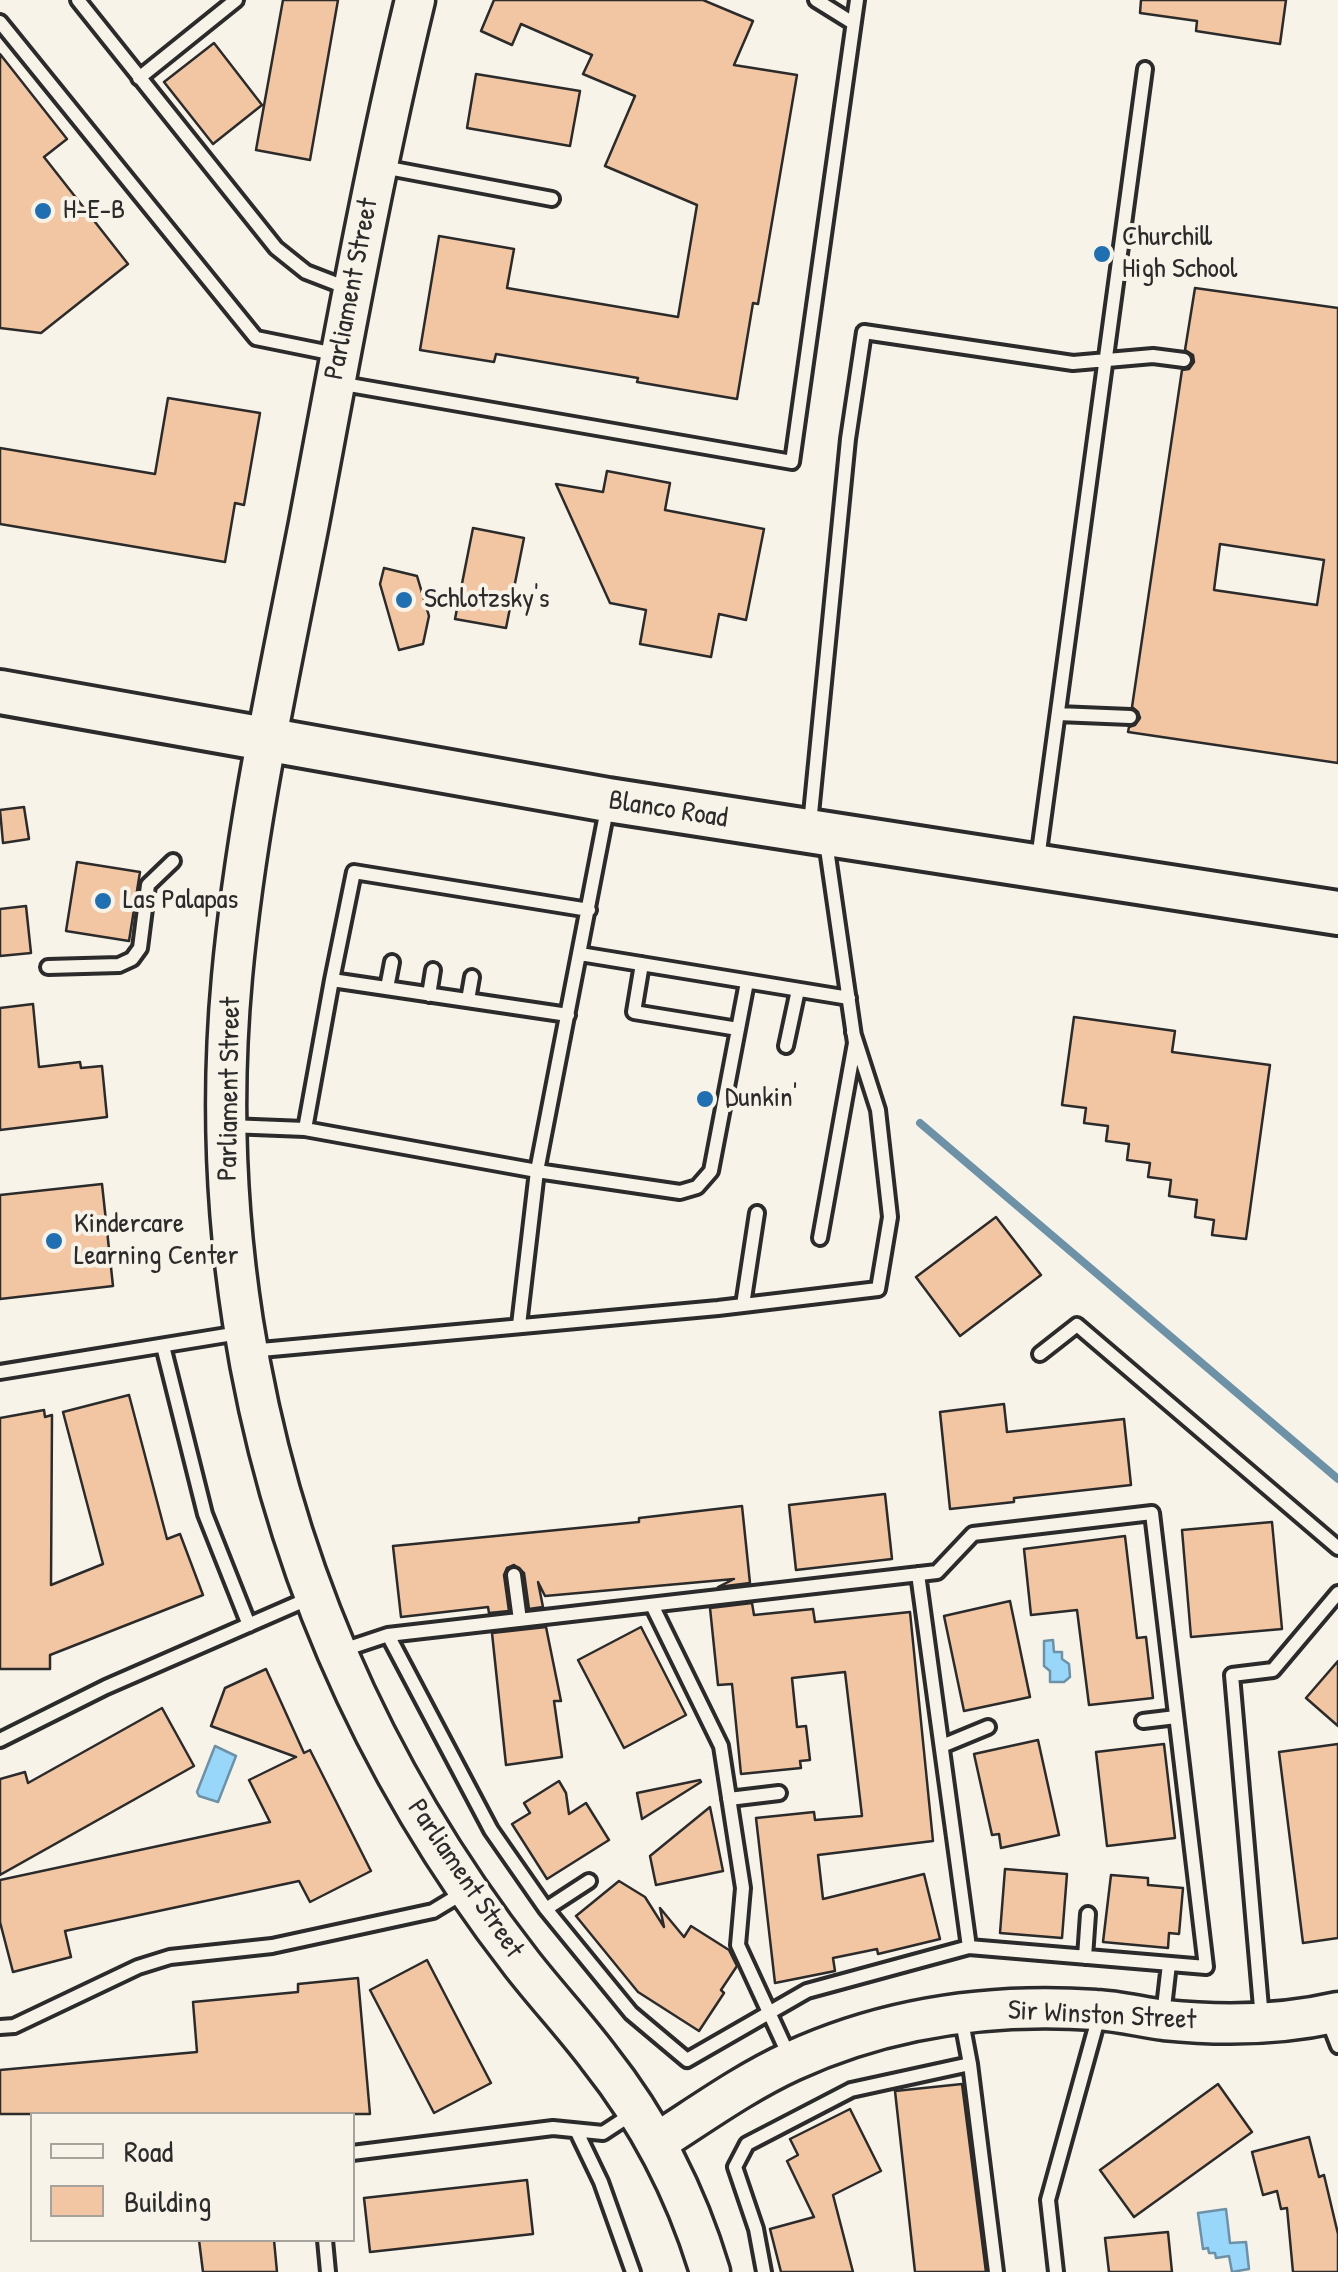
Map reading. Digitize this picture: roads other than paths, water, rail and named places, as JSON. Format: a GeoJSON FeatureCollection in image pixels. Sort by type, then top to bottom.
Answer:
{"type":"FeatureCollection","features":[{"type":"Feature","properties":{"kind":"main road","name":"Blanco Road"},"geometry":{"type":"LineString","coordinates":[[0,692],[608,800],[1338,913]]}},
{"type":"Feature","properties":{"kind":"street","name":"Parliament Street"},"geometry":{"type":"LineString","coordinates":[[415,0],[352,290],[268,741],[232,980],[227,1126],[233,1255],[258,1404],[291,1524],[337,1652],[406,1794],[468,1889],[646,2127],[688,2212],[710,2272]]}},
{"type":"Feature","properties":{"kind":"street","name":"Sir Winston Street"},"geometry":{"type":"LineString","coordinates":[[646,2127],[717,2103],[792,2061],[891,2025],[960,2014],[1012,2008],[1100,2010],[1163,2020],[1334,2024]]}},
{"type":"Feature","properties":{"kind":"lane"},"geometry":{"type":"LineString","coordinates":[[78,0],[276,248],[306,272],[352,290]]}},
{"type":"Feature","properties":{"kind":"lane"},"geometry":{"type":"LineString","coordinates":[[139,78],[236,0]]}},
{"type":"Feature","properties":{"kind":"lane"},"geometry":{"type":"LineString","coordinates":[[816,0],[853,23]]}},
{"type":"Feature","properties":{"kind":"lane"},"geometry":{"type":"LineString","coordinates":[[0,22],[256,338],[338,368],[792,462],[857,0]]}},
{"type":"Feature","properties":{"kind":"lane"},"geometry":{"type":"LineString","coordinates":[[1037,868],[1146,69]]}},
{"type":"Feature","properties":{"kind":"lane"},"geometry":{"type":"LineString","coordinates":[[376,166],[552,199]]}},
{"type":"Feature","properties":{"kind":"lane"},"geometry":{"type":"LineString","coordinates":[[820,1238],[855,1043],[817,834],[848,439],[864,332],[1073,363],[1152,356],[1184,360]]}},
{"type":"Feature","properties":{"kind":"lane"},"geometry":{"type":"LineString","coordinates":[[1058,714],[1130,717]]}},
{"type":"Feature","properties":{"kind":"lane"},"geometry":{"type":"LineString","coordinates":[[520,1325],[537,1171],[608,800]]}},
{"type":"Feature","properties":{"kind":"lane"},"geometry":{"type":"LineString","coordinates":[[48,967],[119,965],[132,959],[140,948],[148,885],[173,861]]}},
{"type":"Feature","properties":{"kind":"lane"},"geometry":{"type":"LineString","coordinates":[[305,1129],[354,872],[488,900],[589,910]]}},
{"type":"Feature","properties":{"kind":"lane"},"geometry":{"type":"LineString","coordinates":[[580,954],[849,998]]}},
{"type":"Feature","properties":{"kind":"lane"},"geometry":{"type":"LineString","coordinates":[[387,988],[392,962]]}},
{"type":"Feature","properties":{"kind":"lane"},"geometry":{"type":"LineString","coordinates":[[642,964],[634,1012],[738,1030]]}},
{"type":"Feature","properties":{"kind":"lane"},"geometry":{"type":"LineString","coordinates":[[429,994],[433,970]]}},
{"type":"Feature","properties":{"kind":"lane"},"geometry":{"type":"LineString","coordinates":[[468,1000],[472,977]]}},
{"type":"Feature","properties":{"kind":"lane"},"geometry":{"type":"LineString","coordinates":[[332,980],[568,1015]]}},
{"type":"Feature","properties":{"kind":"lane"},"geometry":{"type":"LineString","coordinates":[[227,1126],[305,1129],[680,1192],[697,1187],[712,1170],[747,982]]}},
{"type":"Feature","properties":{"kind":"lane"},"geometry":{"type":"LineString","coordinates":[[786,1046],[798,990]]}},
{"type":"Feature","properties":{"kind":"lane"},"geometry":{"type":"LineString","coordinates":[[0,1372],[204,1339],[246,1342],[520,1325],[878,1289],[890,1218],[878,1110],[853,1032]]}},
{"type":"Feature","properties":{"kind":"lane"},"geometry":{"type":"LineString","coordinates":[[743,1305],[757,1214]]}},
{"type":"Feature","properties":{"kind":"lane"},"geometry":{"type":"LineString","coordinates":[[1040,1354],[1077,1325],[1338,1548]]}},
{"type":"Feature","properties":{"kind":"lane"},"geometry":{"type":"LineString","coordinates":[[163,1346],[205,1514],[249,1624]]}},
{"type":"Feature","properties":{"kind":"lane"},"geometry":{"type":"LineString","coordinates":[[337,1652],[388,1636],[937,1572],[972,1534],[1152,1512],[1206,1966],[968,1946],[807,1990],[687,2060],[631,2013],[546,1910],[491,1830],[388,1636]]}},
{"type":"Feature","properties":{"kind":"lane"},"geometry":{"type":"LineString","coordinates":[[918,1574],[968,1946]]}},
{"type":"Feature","properties":{"kind":"lane"},"geometry":{"type":"LineString","coordinates":[[514,1575],[520,1620]]}},
{"type":"Feature","properties":{"kind":"lane"},"geometry":{"type":"LineString","coordinates":[[1263,2023],[1232,1675],[1273,1670],[1338,1593]]}},
{"type":"Feature","properties":{"kind":"lane"},"geometry":{"type":"LineString","coordinates":[[0,1740],[106,1686],[316,1595]]}},
{"type":"Feature","properties":{"kind":"lane"},"geometry":{"type":"LineString","coordinates":[[652,1605],[721,1746],[743,1888],[738,1945],[792,2061]]}},
{"type":"Feature","properties":{"kind":"lane"},"geometry":{"type":"LineString","coordinates":[[1144,1721],[1176,1717]]}},
{"type":"Feature","properties":{"kind":"lane"},"geometry":{"type":"LineString","coordinates":[[942,1746],[988,1726]]}},
{"type":"Feature","properties":{"kind":"lane"},"geometry":{"type":"LineString","coordinates":[[730,1799],[778,1793]]}},
{"type":"Feature","properties":{"kind":"lane"},"geometry":{"type":"LineString","coordinates":[[546,1910],[588,1881]]}},
{"type":"Feature","properties":{"kind":"lane"},"geometry":{"type":"LineString","coordinates":[[0,2027],[14,2026],[138,1967],[170,1957],[272,1946],[433,1911],[468,1889]]}},
{"type":"Feature","properties":{"kind":"lane"},"geometry":{"type":"LineString","coordinates":[[1085,1956],[1088,1914]]}},
{"type":"Feature","properties":{"kind":"lane"},"geometry":{"type":"LineString","coordinates":[[1163,2020],[1169,1964]]}},
{"type":"Feature","properties":{"kind":"lane"},"geometry":{"type":"LineString","coordinates":[[1056,2272],[1048,2200],[1100,2010]]}},
{"type":"Feature","properties":{"kind":"lane"},"geometry":{"type":"LineString","coordinates":[[960,2014],[996,2272]]}},
{"type":"Feature","properties":{"kind":"lane"},"geometry":{"type":"LineString","coordinates":[[764,2272],[756,2229],[735,2166],[747,2144],[850,2090],[970,2064]]}},
{"type":"Feature","properties":{"kind":"lane"},"geometry":{"type":"LineString","coordinates":[[355,2153],[553,2128],[602,2132],[646,2127]]}},
{"type":"Feature","properties":{"kind":"lane"},"geometry":{"type":"LineString","coordinates":[[577,2132],[633,2272]]}},
{"type":"Feature","properties":{"kind":"lane"},"geometry":{"type":"LineString","coordinates":[[325,2242],[328,2272]]}},
{"type":"Feature","properties":{"kind":"water"},"geometry":{"type":"Polygon","coordinates":[[[1053,1640],[1054,1652],[1062,1652],[1062,1659],[1069,1664],[1070,1677],[1064,1682],[1050,1682],[1050,1671],[1044,1666],[1044,1641],[1053,1640]]]}},
{"type":"Feature","properties":{"kind":"water"},"geometry":{"type":"Polygon","coordinates":[[[215,1746],[236,1756],[218,1802],[197,1792],[215,1746]]]}},
{"type":"Feature","properties":{"kind":"water"},"geometry":{"type":"Polygon","coordinates":[[[1226,2209],[1230,2243],[1246,2242],[1249,2269],[1232,2272],[1229,2256],[1216,2258],[1208,2248],[1203,2249],[1198,2213],[1226,2209]]]}},
{"type":"Feature","properties":{"kind":"waterway"},"geometry":{"type":"LineString","coordinates":[[920,1123],[1338,1479]]}},
{"type":"Feature","properties":{"kind":"place","name":"H-E-B"},"geometry":{"type":"Point","coordinates":[43,211]}},
{"type":"Feature","properties":{"kind":"place","name":"Churchill High School"},"geometry":{"type":"Point","coordinates":[1102,254]}},
{"type":"Feature","properties":{"kind":"place","name":"Schlotzsky's"},"geometry":{"type":"Point","coordinates":[404,600]}},
{"type":"Feature","properties":{"kind":"place","name":"Las Palapas"},"geometry":{"type":"Point","coordinates":[103,901]}},
{"type":"Feature","properties":{"kind":"place","name":"Dunkin'"},"geometry":{"type":"Point","coordinates":[705,1099]}},
{"type":"Feature","properties":{"kind":"place","name":"Kindercare Learning Center"},"geometry":{"type":"Point","coordinates":[54,1241]}}]}
